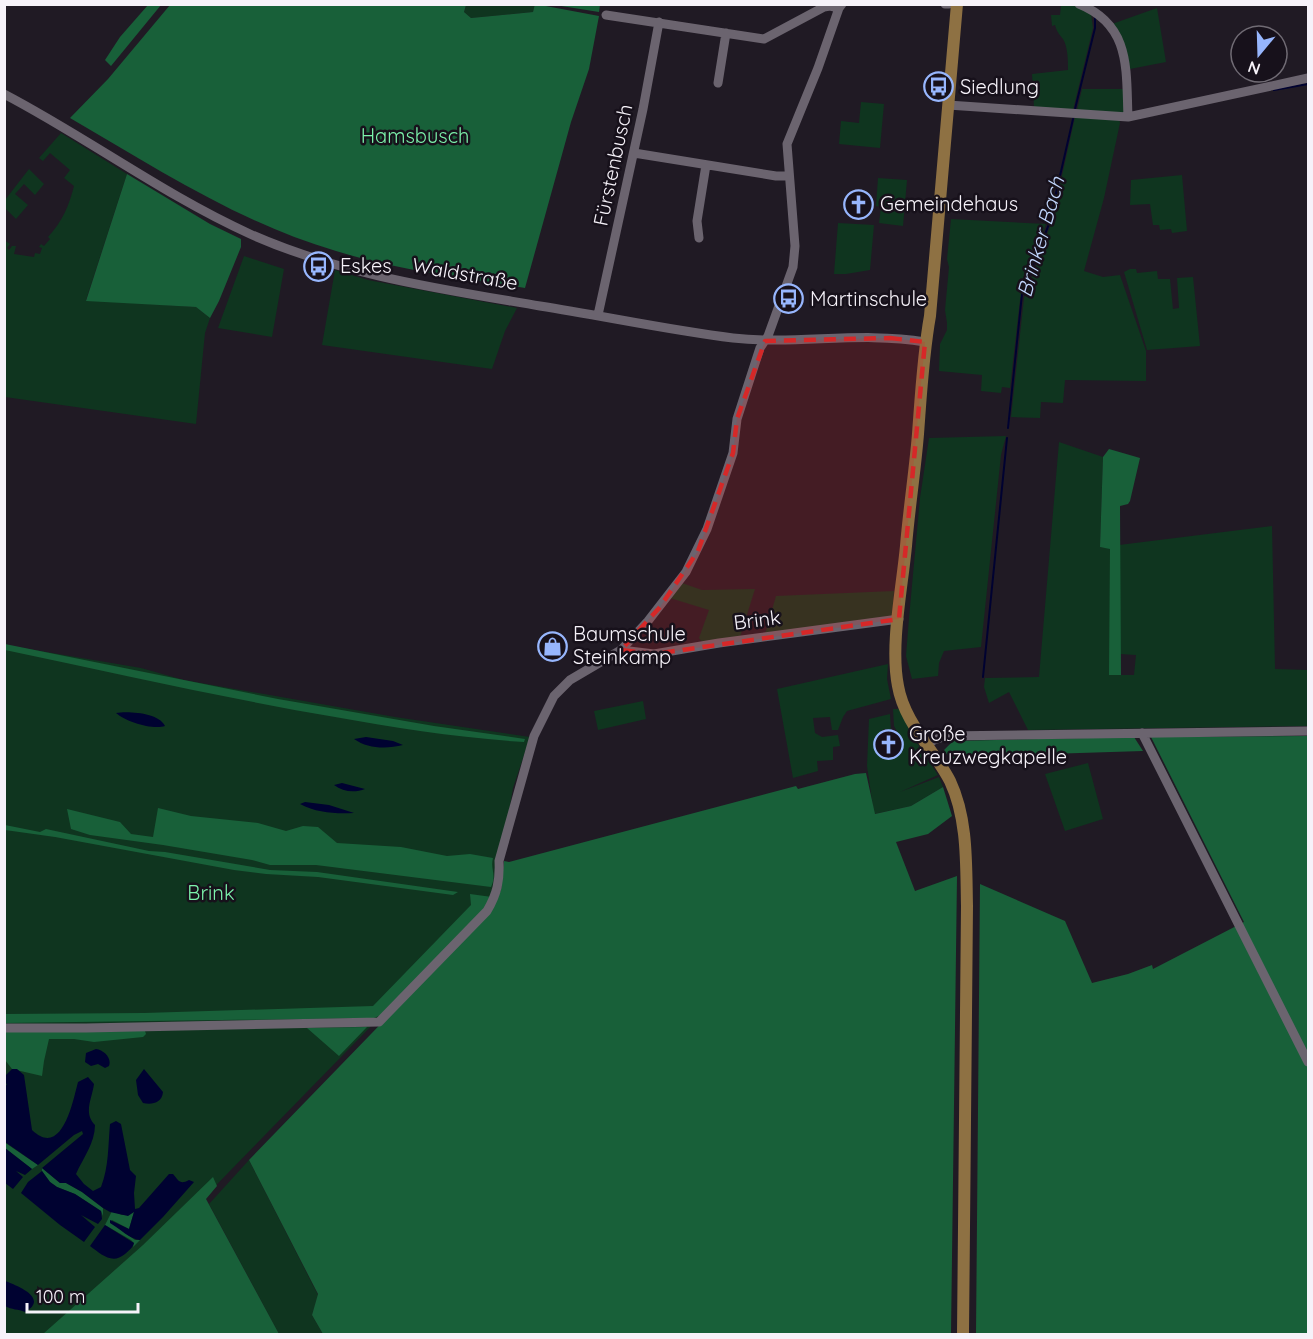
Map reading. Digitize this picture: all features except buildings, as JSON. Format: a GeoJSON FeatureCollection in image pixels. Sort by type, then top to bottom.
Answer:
{"type":"FeatureCollection","features":[{"type":"Feature","properties":{"kind":"main road"},"geometry":{"type":"LineString","coordinates":[[957,4],[930,316],[925,342],[895,659],[898,688],[907,712],[951,784],[962,820],[965,842],[967,918],[963,1335]]}},
{"type":"Feature","properties":{"kind":"street"},"geometry":{"type":"LineString","coordinates":[[945,4],[950,4]]}},
{"type":"Feature","properties":{"kind":"street"},"geometry":{"type":"LineString","coordinates":[[1079,4],[1099,15],[1117,34],[1126,60],[1128,117]]}},
{"type":"Feature","properties":{"kind":"street"},"geometry":{"type":"LineString","coordinates":[[4,1028],[120,1028],[379,1022],[487,910],[496,895],[500,879],[499,861],[521,777],[534,736],[554,696],[570,680],[621,650],[660,607],[686,572],[698,551],[733,453],[737,419],[760,348],[768,336],[794,260],[795,246],[786,153],[788,139],[841,6],[824,7],[764,39],[606,15]]}},
{"type":"Feature","properties":{"kind":"street","name":"Fürstenbusch"},"geometry":{"type":"LineString","coordinates":[[598,315],[634,153],[659,22]]}},
{"type":"Feature","properties":{"kind":"street"},"geometry":{"type":"LineString","coordinates":[[718,83],[726,33]]}},
{"type":"Feature","properties":{"kind":"street"},"geometry":{"type":"LineString","coordinates":[[948,105],[1128,117],[1308,78]]}},
{"type":"Feature","properties":{"kind":"street","name":"Waldstraße"},"geometry":{"type":"LineString","coordinates":[[4,94],[60,124],[204,211],[249,233],[343,268],[390,279],[723,337],[765,341],[890,338],[925,342]]}},
{"type":"Feature","properties":{"kind":"street"},"geometry":{"type":"LineString","coordinates":[[634,153],[788,176]]}},
{"type":"Feature","properties":{"kind":"street"},"geometry":{"type":"LineString","coordinates":[[699,238],[697,221],[706,165]]}},
{"type":"Feature","properties":{"kind":"street","name":"Brink"},"geometry":{"type":"LineString","coordinates":[[621,650],[654,654],[899,619]]}},
{"type":"Feature","properties":{"kind":"street"},"geometry":{"type":"LineString","coordinates":[[928,744],[946,736],[1308,731]]}},
{"type":"Feature","properties":{"kind":"street"},"geometry":{"type":"LineString","coordinates":[[1142,733],[1308,1062]]}},
{"type":"Feature","properties":{"kind":"highlighted area"},"geometry":{"type":"Polygon","coordinates":[[[890,338],[925,342],[899,619],[654,654],[621,650],[660,607],[698,551],[733,453],[737,419],[765,341],[890,338]]]}},
{"type":"Feature","properties":{"kind":"green space","name":"Hamsbusch"},"geometry":{"type":"Polygon","coordinates":[[[535,4],[599,16],[589,69],[571,122],[525,288],[430,273],[359,258],[301,239],[232,210],[199,193],[70,118],[108,79],[170,5],[466,5],[464,12],[471,18],[533,12],[535,4]]]}},
{"type":"Feature","properties":{"kind":"green space"},"geometry":{"type":"Polygon","coordinates":[[[148,5],[161,5],[111,66],[105,60],[120,37],[148,5]]]}},
{"type":"Feature","properties":{"kind":"green space"},"geometry":{"type":"Polygon","coordinates":[[[466,5],[535,5],[533,12],[471,18],[464,12],[466,5]]]}},
{"type":"Feature","properties":{"kind":"green space"},"geometry":{"type":"Polygon","coordinates":[[[555,5],[600,5],[599,12],[555,5]]]}},
{"type":"Feature","properties":{"kind":"green space"},"geometry":{"type":"Polygon","coordinates":[[[1068,5],[1091,13],[1093,28],[1073,110],[1034,107],[1032,74],[1068,70],[1066,46],[1055,25],[1052,26],[1051,15],[1060,15],[1061,6],[1068,5]]]}},
{"type":"Feature","properties":{"kind":"green space"},"geometry":{"type":"Polygon","coordinates":[[[1157,8],[1166,62],[1130,69],[1112,24],[1157,8]]]}},
{"type":"Feature","properties":{"kind":"green space"},"geometry":{"type":"Polygon","coordinates":[[[1082,89],[1125,89],[1126,113],[1077,110],[1082,89]]]}},
{"type":"Feature","properties":{"kind":"green space"},"geometry":{"type":"Polygon","coordinates":[[[861,102],[884,104],[880,148],[839,144],[841,121],[859,123],[861,102]]]}},
{"type":"Feature","properties":{"kind":"green space"},"geometry":{"type":"Polygon","coordinates":[[[1075,117],[1119,119],[1104,198],[1084,271],[1103,277],[1120,275],[1146,351],[1146,381],[1065,380],[1063,403],[1041,402],[1040,418],[1011,417],[1024,298],[1052,221],[1075,117]]]}},
{"type":"Feature","properties":{"kind":"green space"},"geometry":{"type":"Polygon","coordinates":[[[61,133],[127,174],[86,300],[196,307],[210,318],[205,333],[196,424],[5,397],[4,240],[10,244],[7,248],[9,250],[12,246],[16,246],[14,254],[34,257],[35,253],[40,254],[42,248],[39,247],[41,244],[44,246],[50,239],[48,237],[64,213],[74,186],[64,178],[70,170],[50,153],[43,161],[39,158],[61,133]]]}},
{"type":"Feature","properties":{"kind":"green space"},"geometry":{"type":"Polygon","coordinates":[[[29,169],[44,184],[35,195],[24,184],[15,194],[28,205],[16,219],[5,208],[5,200],[29,169]]]}},
{"type":"Feature","properties":{"kind":"green space"},"geometry":{"type":"Polygon","coordinates":[[[127,174],[210,224],[241,239],[241,247],[210,318],[196,307],[86,301],[127,174]]]}},
{"type":"Feature","properties":{"kind":"green space"},"geometry":{"type":"Polygon","coordinates":[[[1182,175],[1187,231],[1172,233],[1171,229],[1160,230],[1159,225],[1153,225],[1150,204],[1130,205],[1131,180],[1182,175]]]}},
{"type":"Feature","properties":{"kind":"green space"},"geometry":{"type":"Polygon","coordinates":[[[878,178],[907,180],[903,226],[879,223],[881,207],[876,206],[878,178]]]}},
{"type":"Feature","properties":{"kind":"green space"},"geometry":{"type":"Polygon","coordinates":[[[951,219],[1046,224],[1020,300],[1010,388],[1002,387],[1001,393],[981,391],[982,375],[939,371],[940,344],[947,330],[945,310],[951,219]]]}},
{"type":"Feature","properties":{"kind":"green space"},"geometry":{"type":"Polygon","coordinates":[[[838,223],[874,225],[870,270],[834,274],[838,223]]]}},
{"type":"Feature","properties":{"kind":"green space"},"geometry":{"type":"Polygon","coordinates":[[[244,256],[284,269],[272,337],[218,328],[244,256]]]}},
{"type":"Feature","properties":{"kind":"green space"},"geometry":{"type":"Polygon","coordinates":[[[1136,269],[1137,273],[1157,271],[1158,279],[1170,279],[1173,309],[1179,308],[1177,278],[1193,277],[1200,346],[1147,350],[1124,272],[1136,269]]]}},
{"type":"Feature","properties":{"kind":"green space"},"geometry":{"type":"Polygon","coordinates":[[[335,270],[368,280],[517,308],[505,331],[492,369],[322,345],[335,270]]]}},
{"type":"Feature","properties":{"kind":"green space"},"geometry":{"type":"Polygon","coordinates":[[[1006,436],[1001,455],[981,647],[944,651],[939,663],[938,676],[912,679],[906,656],[920,498],[929,438],[1006,436]]]}},
{"type":"Feature","properties":{"kind":"green space"},"geometry":{"type":"Polygon","coordinates":[[[1059,442],[1103,457],[1100,547],[1110,548],[1110,675],[1134,675],[1136,655],[1120,654],[1119,545],[1272,526],[1275,669],[1308,670],[1308,726],[1028,730],[1009,692],[989,703],[984,687],[985,678],[1039,677],[1059,442]]]}},
{"type":"Feature","properties":{"kind":"green space"},"geometry":{"type":"Polygon","coordinates":[[[1109,449],[1140,458],[1130,501],[1120,506],[1121,675],[1109,675],[1110,549],[1100,547],[1103,457],[1109,449]]]}},
{"type":"Feature","properties":{"kind":"green space"},"geometry":{"type":"Polygon","coordinates":[[[682,583],[702,590],[755,589],[740,637],[702,642],[699,638],[709,610],[670,598],[682,583]]]}},
{"type":"Feature","properties":{"kind":"green space"},"geometry":{"type":"Polygon","coordinates":[[[894,591],[892,617],[765,634],[776,596],[894,591]]]}},
{"type":"Feature","properties":{"kind":"green space"},"geometry":{"type":"Polygon","coordinates":[[[5,644],[278,699],[525,739],[524,742],[452,735],[293,710],[5,650],[5,644]]]}},
{"type":"Feature","properties":{"kind":"green space","name":"Brink"},"geometry":{"type":"Polygon","coordinates":[[[5,645],[141,668],[184,680],[395,717],[530,737],[513,788],[494,900],[71,1334],[5,1334],[5,645]]]}},
{"type":"Feature","properties":{"kind":"green space"},"geometry":{"type":"Polygon","coordinates":[[[888,664],[887,679],[891,699],[847,711],[838,730],[832,730],[830,717],[813,718],[815,733],[822,737],[838,735],[840,746],[833,747],[833,760],[817,761],[818,771],[793,778],[777,689],[888,664]]]}},
{"type":"Feature","properties":{"kind":"green space"},"geometry":{"type":"Polygon","coordinates":[[[643,701],[646,719],[598,730],[594,711],[643,701]]]}},
{"type":"Feature","properties":{"kind":"green space"},"geometry":{"type":"Polygon","coordinates":[[[893,709],[900,709],[911,734],[938,775],[900,792],[939,777],[943,787],[911,806],[874,814],[867,766],[869,719],[890,714],[891,730],[882,731],[886,738],[880,742],[880,747],[891,751],[899,747],[900,737],[894,726],[893,709]]]}},
{"type":"Feature","properties":{"kind":"green space"},"geometry":{"type":"Polygon","coordinates":[[[1308,736],[1308,1334],[976,1334],[980,884],[1065,921],[1092,983],[1152,965],[1153,969],[1244,922],[1151,737],[1308,736]]]}},
{"type":"Feature","properties":{"kind":"green space"},"geometry":{"type":"Polygon","coordinates":[[[1134,737],[1143,751],[950,759],[944,750],[953,741],[1134,737]]]}},
{"type":"Feature","properties":{"kind":"green space"},"geometry":{"type":"Polygon","coordinates":[[[1088,763],[1103,819],[1065,831],[1045,774],[1088,763]]]}},
{"type":"Feature","properties":{"kind":"green space"},"geometry":{"type":"Polygon","coordinates":[[[866,773],[875,814],[911,806],[943,787],[952,816],[928,834],[896,842],[915,891],[957,876],[951,1334],[323,1334],[312,1315],[318,1294],[249,1160],[492,909],[501,890],[504,861],[509,862],[796,786],[798,789],[866,773]]]}},
{"type":"Feature","properties":{"kind":"green space"},"geometry":{"type":"Polygon","coordinates":[[[158,808],[191,816],[258,823],[286,831],[303,826],[318,827],[337,843],[401,847],[447,856],[470,854],[493,858],[493,883],[491,887],[316,865],[270,865],[163,845],[90,835],[71,829],[67,809],[120,822],[131,834],[153,837],[158,808]]]}},
{"type":"Feature","properties":{"kind":"green space"},"geometry":{"type":"Polygon","coordinates":[[[5,825],[40,832],[46,829],[149,851],[270,870],[317,872],[458,892],[453,895],[318,877],[234,870],[5,830],[5,825]]]}},
{"type":"Feature","properties":{"kind":"green space"},"geometry":{"type":"Polygon","coordinates":[[[470,894],[492,897],[486,908],[381,1015],[374,1018],[5,1023],[4,1014],[144,1013],[373,1006],[471,905],[470,894]]]}},
{"type":"Feature","properties":{"kind":"green space"},"geometry":{"type":"Polygon","coordinates":[[[367,1027],[339,1056],[307,1028],[367,1027]]]}},
{"type":"Feature","properties":{"kind":"green space"},"geometry":{"type":"Polygon","coordinates":[[[4,1031],[145,1031],[146,1034],[143,1037],[94,1042],[49,1039],[42,1076],[12,1069],[5,1060],[4,1031]]]}},
{"type":"Feature","properties":{"kind":"green space"},"geometry":{"type":"Polygon","coordinates":[[[4,1142],[38,1165],[32,1169],[5,1148],[4,1142]]]}},
{"type":"Feature","properties":{"kind":"green space"},"geometry":{"type":"Polygon","coordinates":[[[249,1160],[318,1295],[312,1315],[323,1334],[279,1334],[209,1204],[249,1160]]]}},
{"type":"Feature","properties":{"kind":"green space"},"geometry":{"type":"Polygon","coordinates":[[[42,1168],[60,1183],[66,1183],[82,1192],[103,1208],[103,1216],[101,1211],[75,1194],[50,1182],[42,1168]]]}},
{"type":"Feature","properties":{"kind":"green space"},"geometry":{"type":"Polygon","coordinates":[[[213,1177],[217,1186],[206,1199],[279,1334],[43,1334],[143,1245],[213,1177]]]}},
{"type":"Feature","properties":{"kind":"green space"},"geometry":{"type":"Polygon","coordinates":[[[112,1211],[122,1215],[134,1212],[129,1229],[112,1220],[110,1222],[135,1240],[140,1240],[133,1247],[134,1243],[131,1240],[105,1225],[112,1211]]]}},
{"type":"Feature","properties":{"kind":"shaded area"},"geometry":{"type":"Polygon","coordinates":[[[128,712],[150,716],[157,718],[165,726],[154,727],[140,724],[116,713],[128,712]]]}},
{"type":"Feature","properties":{"kind":"shaded area"},"geometry":{"type":"Polygon","coordinates":[[[366,737],[403,745],[378,747],[365,745],[354,739],[366,737]]]}},
{"type":"Feature","properties":{"kind":"shaded area"},"geometry":{"type":"Polygon","coordinates":[[[342,783],[365,789],[349,791],[334,785],[342,783]]]}},
{"type":"Feature","properties":{"kind":"shaded area"},"geometry":{"type":"Polygon","coordinates":[[[305,802],[329,805],[354,813],[320,811],[300,804],[305,802]]]}},
{"type":"Feature","properties":{"kind":"shaded area"},"geometry":{"type":"Polygon","coordinates":[[[96,1049],[107,1055],[109,1066],[105,1068],[98,1064],[91,1066],[85,1062],[86,1053],[96,1049]]]}},
{"type":"Feature","properties":{"kind":"shaded area"},"geometry":{"type":"Polygon","coordinates":[[[12,1069],[17,1069],[24,1075],[32,1130],[42,1137],[51,1137],[58,1133],[64,1124],[78,1082],[88,1077],[94,1084],[89,1111],[95,1125],[94,1132],[91,1144],[76,1174],[93,1191],[101,1187],[104,1179],[110,1124],[116,1121],[121,1124],[130,1170],[136,1176],[135,1209],[139,1208],[169,1174],[173,1174],[182,1182],[189,1180],[194,1182],[140,1240],[129,1236],[110,1223],[110,1220],[129,1229],[134,1212],[128,1216],[110,1212],[82,1192],[66,1183],[60,1183],[42,1168],[83,1134],[82,1131],[38,1165],[5,1142],[4,1089],[7,1084],[5,1076],[12,1069]]]}},
{"type":"Feature","properties":{"kind":"shaded area"},"geometry":{"type":"Polygon","coordinates":[[[144,1069],[163,1092],[161,1099],[150,1104],[143,1103],[138,1095],[136,1080],[144,1069]]]}},
{"type":"Feature","properties":{"kind":"shaded area"},"geometry":{"type":"Polygon","coordinates":[[[5,1148],[32,1169],[25,1175],[16,1171],[23,1177],[13,1189],[5,1183],[5,1148]]]}},
{"type":"Feature","properties":{"kind":"shaded area"},"geometry":{"type":"Polygon","coordinates":[[[42,1171],[57,1187],[75,1194],[101,1211],[102,1219],[98,1224],[81,1215],[95,1227],[84,1242],[21,1193],[28,1182],[42,1171]]]}},
{"type":"Feature","properties":{"kind":"shaded area"},"geometry":{"type":"Polygon","coordinates":[[[105,1225],[134,1243],[125,1254],[116,1259],[107,1257],[90,1246],[105,1225]]]}},
{"type":"Feature","properties":{"kind":"shaded area"},"geometry":{"type":"Polygon","coordinates":[[[5,1281],[33,1297],[32,1307],[25,1312],[5,1306],[5,1281]]]}},
{"type":"Feature","properties":{"kind":"waterway","name":"Brinker Bach"},"geometry":{"type":"LineString","coordinates":[[1075,109],[1095,28],[1095,16]]}},
{"type":"Feature","properties":{"kind":"waterway"},"geometry":{"type":"LineString","coordinates":[[1274,90],[1308,84]]}},
{"type":"Feature","properties":{"kind":"waterway","name":"Brinker Bach"},"geometry":{"type":"LineString","coordinates":[[1008,428],[1022,294],[1049,224],[1073,119]]}},
{"type":"Feature","properties":{"kind":"waterway","name":"Brinker Bach"},"geometry":{"type":"LineString","coordinates":[[983,677],[1007,438]]}},
{"type":"Feature","properties":{"kind":"place","name":"Siedlung"},"geometry":{"type":"Point","coordinates":[939,87]}},
{"type":"Feature","properties":{"kind":"place","name":"Gemeindehaus"},"geometry":{"type":"Point","coordinates":[859,204]}},
{"type":"Feature","properties":{"kind":"place","name":"Eskes"},"geometry":{"type":"Point","coordinates":[319,266]}},
{"type":"Feature","properties":{"kind":"place","name":"Martinschule"},"geometry":{"type":"Point","coordinates":[789,299]}},
{"type":"Feature","properties":{"kind":"place","name":"Baumschule Steinkamp"},"geometry":{"type":"Point","coordinates":[552,646]}},
{"type":"Feature","properties":{"kind":"place","name":"Große Kreuzwegkapelle"},"geometry":{"type":"Point","coordinates":[888,745]}}]}
